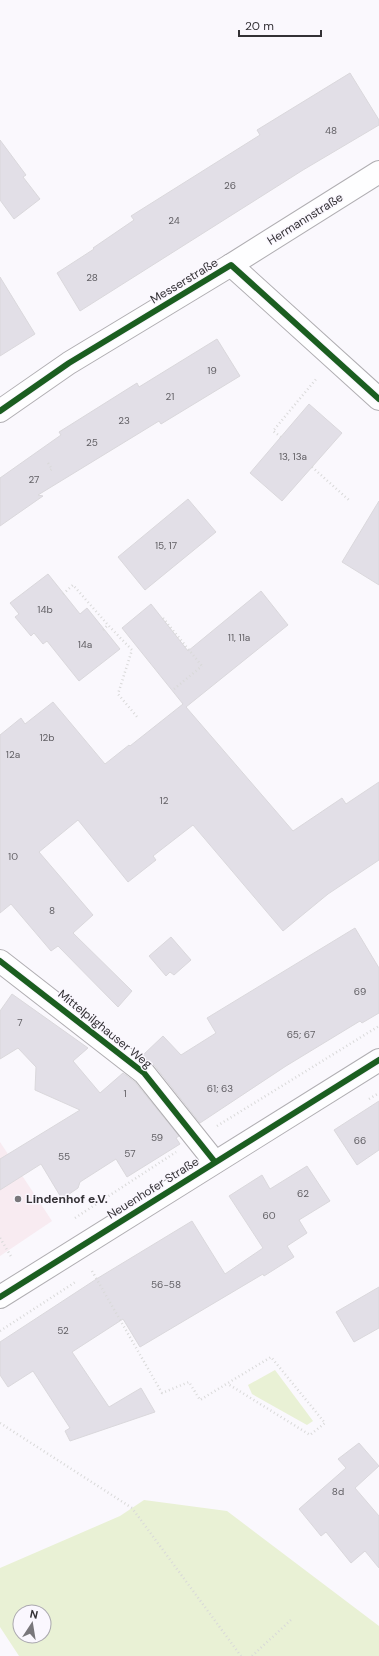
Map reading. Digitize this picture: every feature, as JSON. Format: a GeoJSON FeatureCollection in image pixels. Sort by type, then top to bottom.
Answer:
{"type":"FeatureCollection","features":[{"type":"Feature","properties":{"kind":"street","name":"Hermannstraße"},"geometry":{"type":"LineString","coordinates":[[231,265],[379,172]]}},
{"type":"Feature","properties":{"kind":"street","name":"Messerstraße"},"geometry":{"type":"LineString","coordinates":[[0,411],[70,363],[231,265],[379,399]]}},
{"type":"Feature","properties":{"kind":"street","name":"Mittelpilghauser Weg"},"geometry":{"type":"LineString","coordinates":[[0,961],[144,1073],[216,1162]]}},
{"type":"Feature","properties":{"kind":"street","name":"Neuenhofer Straße"},"geometry":{"type":"LineString","coordinates":[[0,1297],[379,1060]]}},
{"type":"Feature","properties":{"kind":"path"},"geometry":{"type":"LineString","coordinates":[[281,437],[273,430],[334,358]]}},
{"type":"Feature","properties":{"kind":"path"},"geometry":{"type":"LineString","coordinates":[[48,463],[52,469],[49,471]]}},
{"type":"Feature","properties":{"kind":"path"},"geometry":{"type":"LineString","coordinates":[[312,467],[350,501]]}},
{"type":"Feature","properties":{"kind":"path"},"geometry":{"type":"LineString","coordinates":[[62,594],[73,585],[132,650],[118,694],[138,718]]}},
{"type":"Feature","properties":{"kind":"path"},"geometry":{"type":"LineString","coordinates":[[163,618],[203,666],[174,690]]}},
{"type":"Feature","properties":{"kind":"path"},"geometry":{"type":"LineString","coordinates":[[103,630],[108,625]]}},
{"type":"Feature","properties":{"kind":"path"},"geometry":{"type":"LineString","coordinates":[[0,1238],[12,1258]]}},
{"type":"Feature","properties":{"kind":"path"},"geometry":{"type":"LineString","coordinates":[[92,1272],[162,1393],[189,1382],[200,1400],[271,1357],[325,1423],[310,1434],[228,1384]]}},
{"type":"Feature","properties":{"kind":"path"},"geometry":{"type":"LineString","coordinates":[[0,1423],[132,1508],[241,1656]]}},
{"type":"Feature","properties":{"kind":"path"},"geometry":{"type":"LineString","coordinates":[[252,1656],[292,1619]]}},
{"type":"Feature","properties":{"kind":"shaded area","name":"Lindenhof e.V."},"geometry":{"type":"Polygon","coordinates":[[[0,1142],[52,1221],[0,1256],[0,1142]]]}},
{"type":"Feature","properties":{"kind":"green space"},"geometry":{"type":"Polygon","coordinates":[[[275,1370],[313,1421],[307,1425],[252,1394],[248,1385],[275,1370]]]}},
{"type":"Feature","properties":{"kind":"green space"},"geometry":{"type":"Polygon","coordinates":[[[144,1500],[227,1511],[379,1626],[379,1656],[19,1656],[0,1627],[0,1568],[120,1516],[144,1500]]]}},
{"type":"Feature","properties":{"kind":"building"},"geometry":{"type":"Polygon","coordinates":[[[350,73],[379,120],[379,125],[303,170],[80,311],[57,273],[94,249],[93,248],[134,220],[131,216],[260,135],[257,130],[350,73]]]}},
{"type":"Feature","properties":{"kind":"building"},"geometry":{"type":"Polygon","coordinates":[[[0,140],[26,175],[23,177],[40,199],[14,219],[0,200],[0,140]]]}},
{"type":"Feature","properties":{"kind":"building"},"geometry":{"type":"Polygon","coordinates":[[[0,277],[35,334],[0,356],[0,277]]]}},
{"type":"Feature","properties":{"kind":"building"},"geometry":{"type":"Polygon","coordinates":[[[217,339],[240,376],[161,424],[159,421],[38,495],[43,496],[0,526],[0,478],[61,435],[59,432],[137,383],[139,387],[217,339]]]}},
{"type":"Feature","properties":{"kind":"building"},"geometry":{"type":"Polygon","coordinates":[[[309,404],[342,433],[282,501],[250,473],[309,404]]]}},
{"type":"Feature","properties":{"kind":"building"},"geometry":{"type":"Polygon","coordinates":[[[188,499],[216,532],[145,590],[118,557],[188,499]]]}},
{"type":"Feature","properties":{"kind":"building"},"geometry":{"type":"Polygon","coordinates":[[[379,501],[379,585],[342,562],[379,501]]]}},
{"type":"Feature","properties":{"kind":"building"},"geometry":{"type":"Polygon","coordinates":[[[48,574],[80,614],[87,608],[120,649],[79,681],[47,641],[43,644],[34,633],[31,636],[15,617],[19,614],[10,603],[48,574]]]}},
{"type":"Feature","properties":{"kind":"building"},"geometry":{"type":"Polygon","coordinates":[[[261,591],[288,625],[186,707],[293,831],[342,798],[346,804],[379,782],[379,860],[328,894],[283,931],[193,825],[153,856],[156,860],[128,882],[78,820],[39,852],[93,915],[73,933],[132,991],[118,1007],[58,946],[51,951],[11,904],[0,913],[0,735],[21,718],[25,724],[53,702],[105,764],[183,704],[122,628],[151,604],[188,651],[261,591]]]}},
{"type":"Feature","properties":{"kind":"building"},"geometry":{"type":"Polygon","coordinates":[[[355,928],[379,968],[379,1013],[362,1023],[360,1021],[286,1066],[200,1123],[154,1065],[142,1056],[163,1036],[181,1055],[216,1033],[207,1018],[355,928]]]}},
{"type":"Feature","properties":{"kind":"building"},"geometry":{"type":"Polygon","coordinates":[[[171,937],[191,960],[174,975],[170,972],[166,976],[149,956],[171,937]]]}},
{"type":"Feature","properties":{"kind":"building"},"geometry":{"type":"Polygon","coordinates":[[[12,994],[88,1048],[73,1061],[100,1093],[123,1073],[135,1082],[179,1136],[176,1138],[180,1144],[127,1177],[116,1159],[80,1182],[78,1188],[62,1199],[41,1164],[0,1190],[0,1159],[80,1110],[35,1090],[36,1067],[18,1048],[0,1059],[0,1011],[12,994]]]}},
{"type":"Feature","properties":{"kind":"building"},"geometry":{"type":"Polygon","coordinates":[[[379,1101],[379,1150],[357,1165],[334,1130],[379,1101]]]}},
{"type":"Feature","properties":{"kind":"building"},"geometry":{"type":"Polygon","coordinates":[[[307,1166],[330,1201],[299,1220],[307,1233],[287,1246],[294,1257],[264,1276],[263,1274],[140,1347],[123,1319],[72,1352],[109,1407],[141,1388],[155,1412],[70,1441],[65,1431],[70,1428],[33,1371],[8,1387],[0,1375],[0,1342],[98,1278],[192,1221],[225,1274],[263,1248],[229,1196],[262,1175],[270,1189],[307,1166]]]}},
{"type":"Feature","properties":{"kind":"building"},"geometry":{"type":"Polygon","coordinates":[[[379,1287],[379,1328],[354,1342],[336,1312],[379,1287]]]}},
{"type":"Feature","properties":{"kind":"building"},"geometry":{"type":"Polygon","coordinates":[[[359,1443],[379,1466],[355,1488],[379,1516],[379,1568],[365,1551],[351,1563],[326,1532],[321,1536],[299,1509],[346,1468],[338,1459],[359,1443]]]}},
{"type":"Feature","properties":{"kind":"cycle path"},"geometry":{"type":"LineString","coordinates":[[0,411],[69,363],[231,265],[379,399]]}},
{"type":"Feature","properties":{"kind":"cycle path"},"geometry":{"type":"LineString","coordinates":[[0,961],[144,1073],[215,1162]]}},
{"type":"Feature","properties":{"kind":"cycle path"},"geometry":{"type":"LineString","coordinates":[[0,1297],[379,1060]]}},
{"type":"Feature","properties":{"kind":"place","name":"Lindenhof e.V."},"geometry":{"type":"Point","coordinates":[18,1199]}}]}
